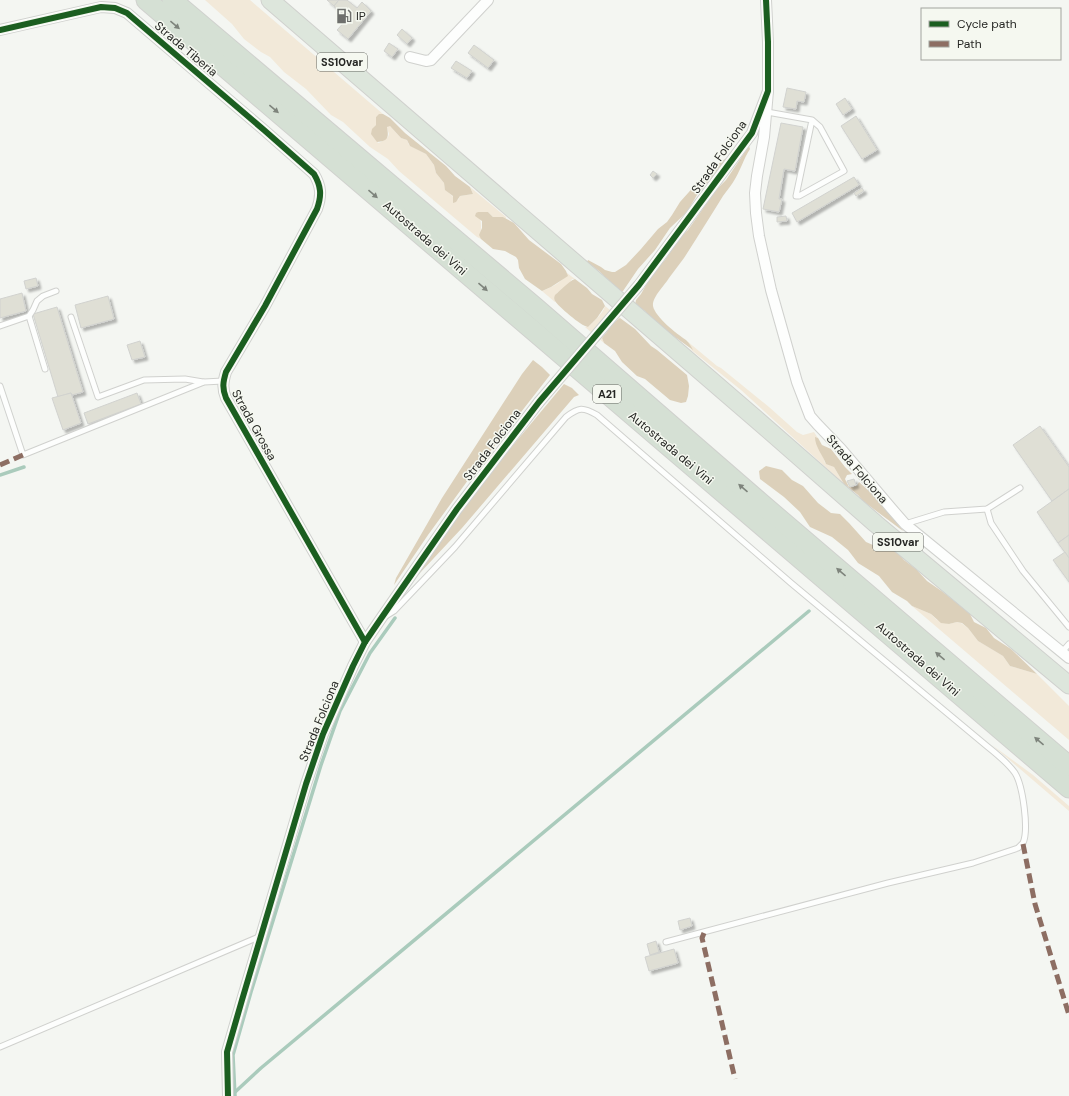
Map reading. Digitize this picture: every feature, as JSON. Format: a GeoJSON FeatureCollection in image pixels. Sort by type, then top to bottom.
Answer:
{"type":"FeatureCollection","features":[{"type":"Feature","properties":{"kind":"highway","name":"Autostrada dei Vini"},"geometry":{"type":"LineString","coordinates":[[146,0],[1069,788]]}},
{"type":"Feature","properties":{"kind":"highway","name":"Autostrada dei Vini"},"geometry":{"type":"LineString","coordinates":[[172,0],[535,307],[762,504],[1069,766]]}},
{"type":"Feature","properties":{"kind":"highway","name":"SS10var"},"geometry":{"type":"LineString","coordinates":[[270,0],[756,418],[876,524],[1069,684]]}},
{"type":"Feature","properties":{"kind":"street"},"geometry":{"type":"LineString","coordinates":[[410,57],[426,61],[431,60],[488,0]]}},
{"type":"Feature","properties":{"kind":"street","name":"Strada Folciona"},"geometry":{"type":"LineString","coordinates":[[766,0],[768,91],[764,137],[755,193],[756,213],[770,290],[797,382],[810,416],[841,449],[905,524],[1065,655]]}},
{"type":"Feature","properties":{"kind":"street","name":"Strada Tiberia"},"geometry":{"type":"LineString","coordinates":[[0,30],[101,7],[115,8],[126,13],[314,174],[321,192]]}},
{"type":"Feature","properties":{"kind":"street","name":"Strada Folciona"},"geometry":{"type":"LineString","coordinates":[[228,1096],[228,1052],[306,784],[323,734],[365,642],[457,509],[539,402],[639,285],[752,133],[768,91]]}},
{"type":"Feature","properties":{"kind":"street","name":"Strada Grossa"},"geometry":{"type":"LineString","coordinates":[[321,192],[320,201],[317,208],[265,306],[226,372],[223,381],[223,391],[365,642]]}},
{"type":"Feature","properties":{"kind":"lane"},"geometry":{"type":"LineString","coordinates":[[767,112],[812,120],[820,127],[844,171],[799,196],[796,196],[812,120]]}},
{"type":"Feature","properties":{"kind":"lane"},"geometry":{"type":"LineString","coordinates":[[0,326],[29,316],[37,301],[43,296],[56,291]]}},
{"type":"Feature","properties":{"kind":"lane"},"geometry":{"type":"LineString","coordinates":[[29,316],[45,369]]}},
{"type":"Feature","properties":{"kind":"lane"},"geometry":{"type":"LineString","coordinates":[[71,318],[98,397],[144,380],[185,379],[204,382],[223,381]]}},
{"type":"Feature","properties":{"kind":"lane"},"geometry":{"type":"LineString","coordinates":[[0,386],[23,455],[204,382]]}},
{"type":"Feature","properties":{"kind":"lane"},"geometry":{"type":"LineString","coordinates":[[380,620],[394,611],[455,547],[566,417],[581,408],[596,415],[797,588],[1006,762],[1016,775],[1020,786],[1026,826],[1023,844],[1018,848],[973,863],[888,883],[666,942]]}},
{"type":"Feature","properties":{"kind":"lane"},"geometry":{"type":"LineString","coordinates":[[905,524],[944,512],[987,509],[1020,488]]}},
{"type":"Feature","properties":{"kind":"lane"},"geometry":{"type":"LineString","coordinates":[[987,509],[991,523],[1023,571],[1069,628]]}},
{"type":"Feature","properties":{"kind":"lane"},"geometry":{"type":"LineString","coordinates":[[1065,655],[1069,644]]}},
{"type":"Feature","properties":{"kind":"lane"},"geometry":{"type":"LineString","coordinates":[[0,1047],[262,935]]}},
{"type":"Feature","properties":{"kind":"shaded area"},"geometry":{"type":"Polygon","coordinates":[[[205,0],[250,0],[383,114],[376,117],[376,125],[372,130],[378,143],[388,137],[389,134],[387,128],[390,126],[401,138],[407,140],[409,145],[426,154],[434,165],[436,173],[444,183],[445,189],[455,198],[458,200],[460,196],[473,194],[470,187],[506,217],[506,219],[503,217],[493,217],[488,212],[478,212],[481,223],[481,239],[477,237],[399,171],[388,159],[370,147],[343,122],[331,115],[306,89],[284,72],[270,57],[244,39],[232,24],[205,0]]]}},
{"type":"Feature","properties":{"kind":"shaded area"},"geometry":{"type":"Polygon","coordinates":[[[379,114],[383,114],[390,118],[405,133],[470,187],[473,194],[460,196],[456,202],[453,203],[453,196],[445,190],[444,183],[436,173],[434,165],[426,154],[410,146],[407,140],[401,138],[390,126],[387,127],[388,136],[386,140],[377,142],[371,134],[372,129],[376,125],[376,117],[379,114]]]}},
{"type":"Feature","properties":{"kind":"shaded area"},"geometry":{"type":"Polygon","coordinates":[[[749,146],[750,149],[734,181],[684,258],[653,302],[655,310],[662,320],[672,330],[686,340],[693,350],[652,320],[645,311],[635,305],[636,300],[654,271],[665,260],[681,236],[688,230],[716,190],[726,180],[749,146]]]}},
{"type":"Feature","properties":{"kind":"shaded area"},"geometry":{"type":"Polygon","coordinates":[[[729,156],[697,195],[687,212],[670,228],[623,291],[621,292],[587,262],[588,260],[605,270],[612,272],[615,272],[626,265],[658,229],[667,222],[680,202],[705,174],[729,156]]]}},
{"type":"Feature","properties":{"kind":"shaded area"},"geometry":{"type":"Polygon","coordinates":[[[478,212],[488,212],[493,217],[503,217],[514,223],[529,240],[561,264],[568,276],[542,291],[525,279],[519,268],[516,257],[505,251],[493,249],[481,239],[479,235],[482,228],[482,221],[475,216],[478,212]]]}},
{"type":"Feature","properties":{"kind":"shaded area"},"geometry":{"type":"Polygon","coordinates":[[[567,273],[575,279],[572,279],[569,284],[557,293],[555,302],[542,291],[560,282],[567,273]]]}},
{"type":"Feature","properties":{"kind":"shaded area"},"geometry":{"type":"Polygon","coordinates":[[[575,279],[592,294],[602,300],[605,306],[597,318],[588,327],[570,316],[557,304],[554,299],[555,295],[575,279]]]}},
{"type":"Feature","properties":{"kind":"shaded area"},"geometry":{"type":"Polygon","coordinates":[[[605,306],[620,318],[616,320],[602,338],[604,343],[585,327],[588,327],[598,317],[605,306]]]}},
{"type":"Feature","properties":{"kind":"shaded area"},"geometry":{"type":"Polygon","coordinates":[[[620,318],[635,329],[651,346],[687,375],[689,386],[686,402],[681,403],[670,400],[645,379],[637,376],[622,362],[615,351],[604,343],[602,338],[612,325],[620,318]]]}},
{"type":"Feature","properties":{"kind":"shaded area"},"geometry":{"type":"Polygon","coordinates":[[[687,341],[769,407],[797,432],[803,435],[814,432],[821,443],[816,437],[825,463],[834,467],[844,484],[741,390],[690,349],[692,350],[687,341]]]}},
{"type":"Feature","properties":{"kind":"shaded area"},"geometry":{"type":"Polygon","coordinates":[[[533,360],[550,375],[471,476],[394,585],[396,578],[442,498],[522,374],[533,360]]]}},
{"type":"Feature","properties":{"kind":"shaded area"},"geometry":{"type":"Polygon","coordinates":[[[564,384],[572,388],[579,395],[574,397],[462,528],[404,590],[480,485],[564,384]]]}},
{"type":"Feature","properties":{"kind":"shaded area"},"geometry":{"type":"Polygon","coordinates":[[[815,437],[818,438],[822,445],[831,449],[852,474],[847,475],[845,479],[849,487],[857,486],[859,482],[883,504],[903,531],[863,501],[844,484],[834,467],[826,464],[816,444],[815,437]]]}},
{"type":"Feature","properties":{"kind":"shaded area"},"geometry":{"type":"Polygon","coordinates":[[[766,466],[782,470],[792,480],[803,486],[818,503],[831,513],[840,514],[866,542],[873,545],[879,540],[894,548],[904,560],[916,569],[927,581],[963,608],[970,614],[974,622],[986,628],[994,638],[1011,649],[1037,674],[1010,666],[1003,656],[978,641],[962,623],[941,623],[931,614],[912,606],[907,601],[892,592],[879,576],[858,563],[848,550],[832,537],[810,527],[800,512],[784,497],[760,479],[759,471],[766,466]]]}},
{"type":"Feature","properties":{"kind":"shaded area"},"geometry":{"type":"Polygon","coordinates":[[[912,606],[931,614],[937,620],[949,624],[957,622],[961,623],[968,628],[978,641],[1003,656],[1010,666],[1037,674],[1069,706],[1069,740],[912,606]]]}},
{"type":"Feature","properties":{"kind":"shaded area"},"geometry":{"type":"Polygon","coordinates":[[[992,745],[1033,775],[1069,806],[1069,811],[992,745]]]}},
{"type":"Feature","properties":{"kind":"building"},"geometry":{"type":"Polygon","coordinates":[[[327,0],[339,0],[334,6],[327,0]]]}},
{"type":"Feature","properties":{"kind":"building"},"geometry":{"type":"Polygon","coordinates":[[[339,0],[347,0],[357,8],[362,2],[371,11],[348,39],[337,30],[348,18],[334,6],[339,0]]]}},
{"type":"Feature","properties":{"kind":"building"},"geometry":{"type":"Polygon","coordinates":[[[402,29],[412,38],[407,44],[397,35],[402,29]]]}},
{"type":"Feature","properties":{"kind":"building"},"geometry":{"type":"Polygon","coordinates":[[[389,43],[398,49],[392,57],[384,51],[389,43]]]}},
{"type":"Feature","properties":{"kind":"building"},"geometry":{"type":"Polygon","coordinates":[[[474,45],[494,60],[488,68],[468,53],[474,45]]]}},
{"type":"Feature","properties":{"kind":"building"},"geometry":{"type":"Polygon","coordinates":[[[456,61],[472,71],[467,78],[451,68],[456,61]]]}},
{"type":"Feature","properties":{"kind":"building"},"geometry":{"type":"Polygon","coordinates":[[[787,88],[806,92],[804,102],[797,101],[796,109],[783,107],[787,88]]]}},
{"type":"Feature","properties":{"kind":"building"},"geometry":{"type":"Polygon","coordinates":[[[845,98],[852,109],[843,115],[836,104],[845,98]]]}},
{"type":"Feature","properties":{"kind":"building"},"geometry":{"type":"Polygon","coordinates":[[[856,116],[877,150],[862,159],[841,126],[856,116]]]}},
{"type":"Feature","properties":{"kind":"building"},"geometry":{"type":"Polygon","coordinates":[[[781,123],[803,127],[795,171],[784,169],[779,199],[782,199],[779,212],[763,209],[781,123]]]}},
{"type":"Feature","properties":{"kind":"building"},"geometry":{"type":"Polygon","coordinates":[[[653,171],[657,174],[653,178],[650,175],[653,171]]]}},
{"type":"Feature","properties":{"kind":"building"},"geometry":{"type":"Polygon","coordinates":[[[854,177],[859,185],[797,222],[792,213],[854,177]]]}},
{"type":"Feature","properties":{"kind":"building"},"geometry":{"type":"Polygon","coordinates":[[[862,188],[864,191],[856,196],[854,193],[862,188]]]}},
{"type":"Feature","properties":{"kind":"building"},"geometry":{"type":"Polygon","coordinates":[[[786,216],[787,221],[777,222],[777,217],[786,216]]]}},
{"type":"Feature","properties":{"kind":"building"},"geometry":{"type":"Polygon","coordinates":[[[36,278],[38,286],[26,289],[24,281],[36,278]]]}},
{"type":"Feature","properties":{"kind":"building"},"geometry":{"type":"Polygon","coordinates":[[[22,293],[26,311],[0,318],[0,299],[22,293]]]}},
{"type":"Feature","properties":{"kind":"building"},"geometry":{"type":"Polygon","coordinates":[[[108,296],[114,319],[81,328],[75,305],[108,296]]]}},
{"type":"Feature","properties":{"kind":"building"},"geometry":{"type":"Polygon","coordinates":[[[57,307],[83,392],[72,395],[71,393],[58,397],[33,314],[57,307]]]}},
{"type":"Feature","properties":{"kind":"building"},"geometry":{"type":"Polygon","coordinates":[[[140,341],[145,357],[132,360],[127,345],[140,341]]]}},
{"type":"Feature","properties":{"kind":"building"},"geometry":{"type":"Polygon","coordinates":[[[71,393],[81,423],[63,430],[52,398],[71,393]]]}},
{"type":"Feature","properties":{"kind":"building"},"geometry":{"type":"Polygon","coordinates":[[[137,393],[141,404],[88,424],[84,413],[137,393]]]}},
{"type":"Feature","properties":{"kind":"building"},"geometry":{"type":"Polygon","coordinates":[[[1040,426],[1069,467],[1069,489],[1052,501],[1013,445],[1040,426]]]}},
{"type":"Feature","properties":{"kind":"building"},"geometry":{"type":"Polygon","coordinates":[[[854,479],[856,485],[850,487],[847,481],[854,479]]]}},
{"type":"Feature","properties":{"kind":"building"},"geometry":{"type":"Polygon","coordinates":[[[1069,489],[1069,535],[1058,543],[1037,512],[1069,489]]]}},
{"type":"Feature","properties":{"kind":"building"},"geometry":{"type":"Polygon","coordinates":[[[1069,535],[1069,558],[1058,543],[1069,535]]]}},
{"type":"Feature","properties":{"kind":"building"},"geometry":{"type":"Polygon","coordinates":[[[1065,552],[1069,558],[1069,582],[1053,560],[1065,552]]]}},
{"type":"Feature","properties":{"kind":"building"},"geometry":{"type":"Polygon","coordinates":[[[690,918],[692,926],[680,930],[678,921],[690,918]]]}},
{"type":"Feature","properties":{"kind":"building"},"geometry":{"type":"Polygon","coordinates":[[[656,941],[659,952],[650,955],[647,944],[656,941]]]}},
{"type":"Feature","properties":{"kind":"building"},"geometry":{"type":"Polygon","coordinates":[[[674,949],[678,963],[649,971],[645,957],[674,949]]]}},
{"type":"Feature","properties":{"kind":"waterway"},"geometry":{"type":"LineString","coordinates":[[0,475],[24,467]]}},
{"type":"Feature","properties":{"kind":"waterway"},"geometry":{"type":"LineString","coordinates":[[234,1093],[261,1068],[809,611]]}},
{"type":"Feature","properties":{"kind":"waterway"},"geometry":{"type":"LineString","coordinates":[[235,1096],[233,1055],[321,765],[340,711],[370,653],[395,618]]}},
{"type":"Feature","properties":{"kind":"marked path"},"geometry":{"type":"LineString","coordinates":[[0,465],[23,455]]}},
{"type":"Feature","properties":{"kind":"marked path"},"geometry":{"type":"LineString","coordinates":[[1023,844],[1035,904],[1069,1015]]}},
{"type":"Feature","properties":{"kind":"marked path"},"geometry":{"type":"LineString","coordinates":[[704,933],[702,938],[735,1079]]}},
{"type":"Feature","properties":{"kind":"cycle path"},"geometry":{"type":"LineString","coordinates":[[228,1096],[227,1052],[242,1000],[306,784],[323,734],[353,666],[365,642],[457,509],[539,402],[639,285],[752,133],[768,91],[766,0]]}},
{"type":"Feature","properties":{"kind":"cycle path"},"geometry":{"type":"LineString","coordinates":[[0,30],[101,7],[115,8],[127,13],[314,174],[320,191],[320,199],[317,209],[265,306],[226,372],[223,388],[226,398],[365,642]]}},
{"type":"Feature","properties":{"kind":"place","name":"IP"},"geometry":{"type":"Point","coordinates":[344,16]}}]}
